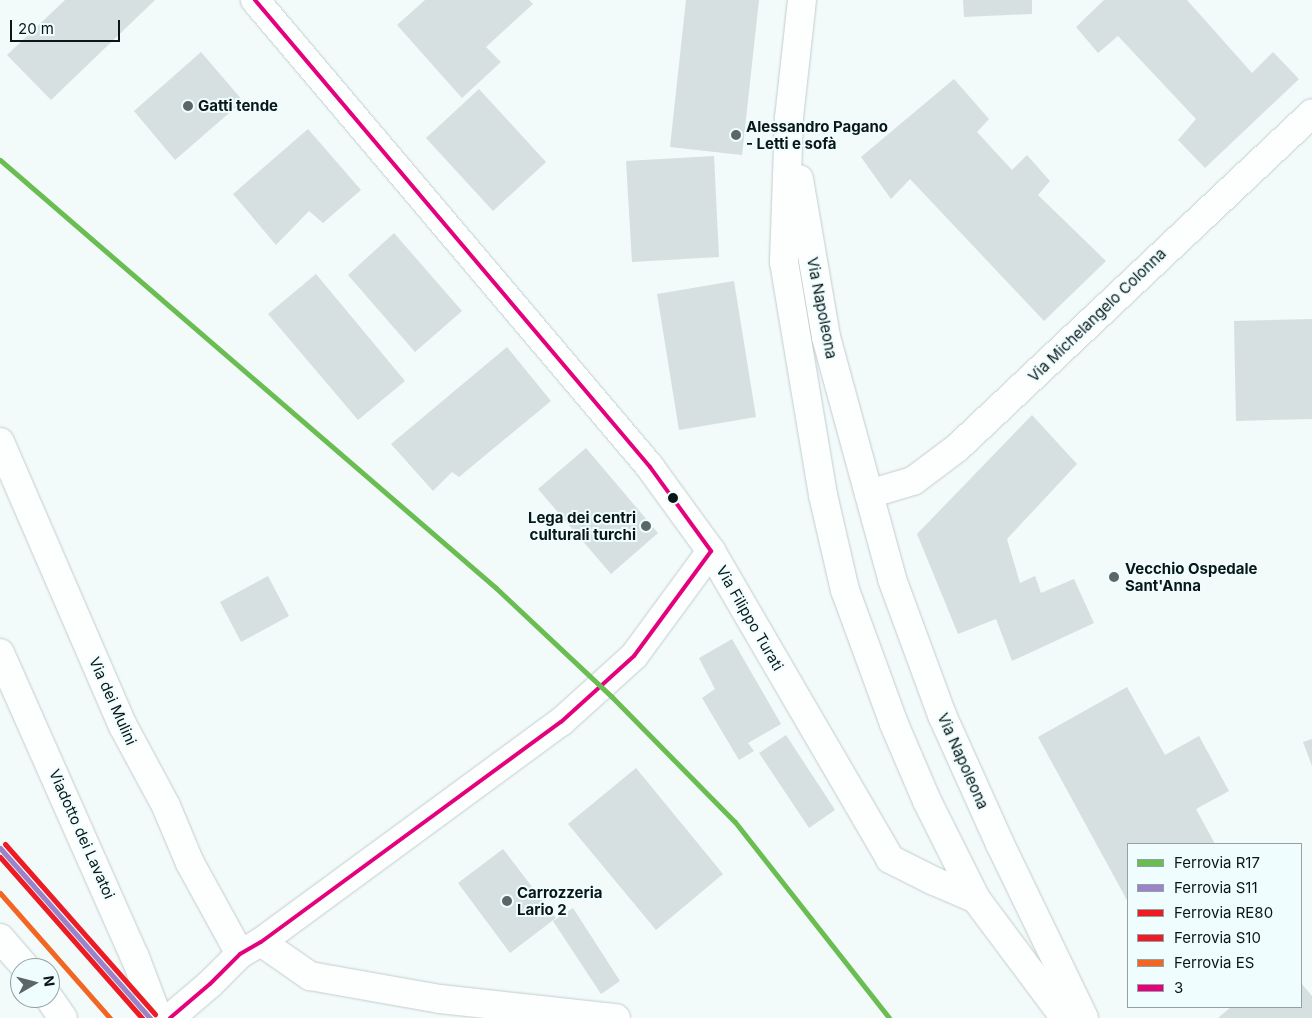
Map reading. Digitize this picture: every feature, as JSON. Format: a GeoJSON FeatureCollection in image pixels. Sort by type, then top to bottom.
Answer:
{"type":"FeatureCollection","features":[{"type":"Feature","properties":{"kind":"street","name":"Via Filippo Turati"},"geometry":{"type":"LineString","coordinates":[[255,0],[650,467],[711,551],[890,859],[976,899]]}},
{"type":"Feature","properties":{"kind":"street","name":"Via Napoleona"},"geometry":{"type":"LineString","coordinates":[[802,0],[789,118],[784,262],[823,495],[845,590],[894,724],[927,801],[976,899],[1065,1018]]}},
{"type":"Feature","properties":{"kind":"street","name":"Via Michelangelo Colonna"},"geometry":{"type":"LineString","coordinates":[[869,494],[913,481],[957,448],[1312,113]]}},
{"type":"Feature","properties":{"kind":"street","name":"Via Napoleona"},"geometry":{"type":"LineString","coordinates":[[789,118],[826,337],[892,579],[942,715],[1000,844],[1084,1018]]}},
{"type":"Feature","properties":{"kind":"street","name":"Via Napoleona"},"geometry":{"type":"LineString","coordinates":[[810,420],[869,494]]}},
{"type":"Feature","properties":{"kind":"street","name":"Via dei Mulini"},"geometry":{"type":"LineString","coordinates":[[0,442],[123,726],[166,806],[190,863],[251,948]]}},
{"type":"Feature","properties":{"kind":"street"},"geometry":{"type":"LineString","coordinates":[[170,1018],[251,948],[561,722],[634,656],[711,551]]}},
{"type":"Feature","properties":{"kind":"street","name":"Viadotto dei Lavatoi"},"geometry":{"type":"LineString","coordinates":[[0,653],[136,957],[158,1018]]}},
{"type":"Feature","properties":{"kind":"street"},"geometry":{"type":"LineString","coordinates":[[976,899],[1023,928],[1076,1018]]}},
{"type":"Feature","properties":{"kind":"street"},"geometry":{"type":"LineString","coordinates":[[0,938],[17,958]]}},
{"type":"Feature","properties":{"kind":"street"},"geometry":{"type":"LineString","coordinates":[[251,948],[310,976],[440,999],[616,1018]]}},
{"type":"Feature","properties":{"kind":"building"},"geometry":{"type":"Polygon","coordinates":[[[65,0],[155,0],[51,100],[7,55],[65,0]]]}},
{"type":"Feature","properties":{"kind":"building"},"geometry":{"type":"Polygon","coordinates":[[[425,0],[529,0],[533,4],[486,47],[501,62],[462,98],[397,25],[425,0]]]}},
{"type":"Feature","properties":{"kind":"building"},"geometry":{"type":"Polygon","coordinates":[[[686,0],[759,0],[742,155],[670,147],[686,0]]]}},
{"type":"Feature","properties":{"kind":"building"},"geometry":{"type":"Polygon","coordinates":[[[963,0],[1032,0],[1032,14],[964,17],[963,0]]]}},
{"type":"Feature","properties":{"kind":"building"},"geometry":{"type":"Polygon","coordinates":[[[1104,0],[1187,0],[1252,73],[1273,52],[1299,79],[1205,168],[1178,140],[1196,119],[1118,36],[1098,53],[1076,27],[1104,0]]]}},
{"type":"Feature","properties":{"kind":"building","name":"Gatti tende"},"geometry":{"type":"Polygon","coordinates":[[[201,52],[243,101],[175,160],[134,111],[201,52]]]}},
{"type":"Feature","properties":{"kind":"building"},"geometry":{"type":"Polygon","coordinates":[[[954,79],[989,119],[977,132],[1012,170],[1027,155],[1050,181],[1038,195],[1106,261],[1044,321],[910,179],[891,199],[861,157],[954,79]]]}},
{"type":"Feature","properties":{"kind":"building"},"geometry":{"type":"Polygon","coordinates":[[[479,89],[546,162],[493,211],[426,138],[479,89]]]}},
{"type":"Feature","properties":{"kind":"building"},"geometry":{"type":"Polygon","coordinates":[[[308,129],[361,190],[323,223],[309,211],[276,245],[233,194],[308,129]]]}},
{"type":"Feature","properties":{"kind":"building"},"geometry":{"type":"Polygon","coordinates":[[[714,156],[719,257],[632,262],[626,161],[714,156]]]}},
{"type":"Feature","properties":{"kind":"building"},"geometry":{"type":"Polygon","coordinates":[[[394,233],[462,311],[415,352],[348,275],[394,233]]]}},
{"type":"Feature","properties":{"kind":"building"},"geometry":{"type":"Polygon","coordinates":[[[316,274],[405,381],[358,420],[268,314],[316,274]]]}},
{"type":"Feature","properties":{"kind":"building"},"geometry":{"type":"Polygon","coordinates":[[[734,281],[756,417],[679,430],[657,294],[734,281]]]}},
{"type":"Feature","properties":{"kind":"building"},"geometry":{"type":"Polygon","coordinates":[[[1312,319],[1312,419],[1236,421],[1234,321],[1312,319]]]}},
{"type":"Feature","properties":{"kind":"building"},"geometry":{"type":"Polygon","coordinates":[[[507,347],[551,401],[459,477],[452,472],[433,491],[391,444],[507,347]]]}},
{"type":"Feature","properties":{"kind":"building"},"geometry":{"type":"Polygon","coordinates":[[[1032,415],[1077,464],[1007,539],[1020,583],[1035,576],[1041,593],[1074,579],[1094,623],[1012,661],[996,619],[958,634],[917,534],[1032,415]]]}},
{"type":"Feature","properties":{"kind":"building"},"geometry":{"type":"Polygon","coordinates":[[[586,448],[658,533],[611,574],[538,489],[586,448]]]}},
{"type":"Feature","properties":{"kind":"building"},"geometry":{"type":"Polygon","coordinates":[[[268,576],[289,616],[241,642],[220,602],[268,576]]]}},
{"type":"Feature","properties":{"kind":"building"},"geometry":{"type":"Polygon","coordinates":[[[732,639],[781,724],[748,743],[754,751],[739,760],[702,698],[715,689],[699,658],[732,639]]]}},
{"type":"Feature","properties":{"kind":"building"},"geometry":{"type":"Polygon","coordinates":[[[1127,687],[1165,755],[1199,736],[1229,791],[1196,809],[1214,843],[1127,843],[1127,900],[1038,737],[1127,687]]]}},
{"type":"Feature","properties":{"kind":"building"},"geometry":{"type":"Polygon","coordinates":[[[786,735],[835,810],[809,828],[759,753],[786,735]]]}},
{"type":"Feature","properties":{"kind":"building"},"geometry":{"type":"Polygon","coordinates":[[[1312,739],[1312,766],[1303,742],[1312,739]]]}},
{"type":"Feature","properties":{"kind":"building"},"geometry":{"type":"Polygon","coordinates":[[[636,768],[723,874],[656,930],[568,824],[636,768]]]}},
{"type":"Feature","properties":{"kind":"building","name":"Carrozzeria Lario 2"},"geometry":{"type":"Polygon","coordinates":[[[503,849],[556,918],[510,953],[458,883],[503,849]]]}},
{"type":"Feature","properties":{"kind":"building"},"geometry":{"type":"Polygon","coordinates":[[[573,908],[620,981],[601,994],[553,921],[573,908]]]}},
{"type":"Feature","properties":{"kind":"building"},"geometry":{"type":"Polygon","coordinates":[[[1302,984],[1312,996],[1312,1018],[1218,1018],[1230,1008],[1302,1008],[1302,984]]]}},
{"type":"Feature","properties":{"kind":"rail line","name":"R17"},"geometry":{"type":"LineString","coordinates":[[0,160],[496,588],[612,697],[735,822],[889,1018]]}},
{"type":"Feature","properties":{"kind":"rail line","name":"S10"},"geometry":{"type":"LineString","coordinates":[[5,844],[155,1014]]}},
{"type":"Feature","properties":{"kind":"rail line","name":"S11"},"geometry":{"type":"LineString","coordinates":[[0,848],[150,1018]]}},
{"type":"Feature","properties":{"kind":"rail line","name":"RE80"},"geometry":{"type":"LineString","coordinates":[[0,857],[142,1018]]}},
{"type":"Feature","properties":{"kind":"rail line","name":"ES"},"geometry":{"type":"LineString","coordinates":[[0,893],[110,1018]]}},
{"type":"Feature","properties":{"kind":"transit line","name":"3"},"geometry":{"type":"LineString","coordinates":[[255,0],[650,467],[711,551]]}},
{"type":"Feature","properties":{"kind":"transit line","name":"3"},"geometry":{"type":"LineString","coordinates":[[170,1018],[210,984],[240,954],[261,942],[561,722],[634,656],[711,551]]}},
{"type":"Feature","properties":{"kind":"place","name":"Gatti tende"},"geometry":{"type":"Point","coordinates":[188,106]}},
{"type":"Feature","properties":{"kind":"place","name":"Alessandro Pagano - Letti e sofà"},"geometry":{"type":"Point","coordinates":[736,135]}},
{"type":"Feature","properties":{"kind":"place","name":"Lega dei centri culturali turchi"},"geometry":{"type":"Point","coordinates":[646,526]}},
{"type":"Feature","properties":{"kind":"place","name":"Vecchio Ospedale Sant'Anna"},"geometry":{"type":"Point","coordinates":[1114,577]}},
{"type":"Feature","properties":{"kind":"place","name":"Carrozzeria Lario 2"},"geometry":{"type":"Point","coordinates":[507,901]}}]}
